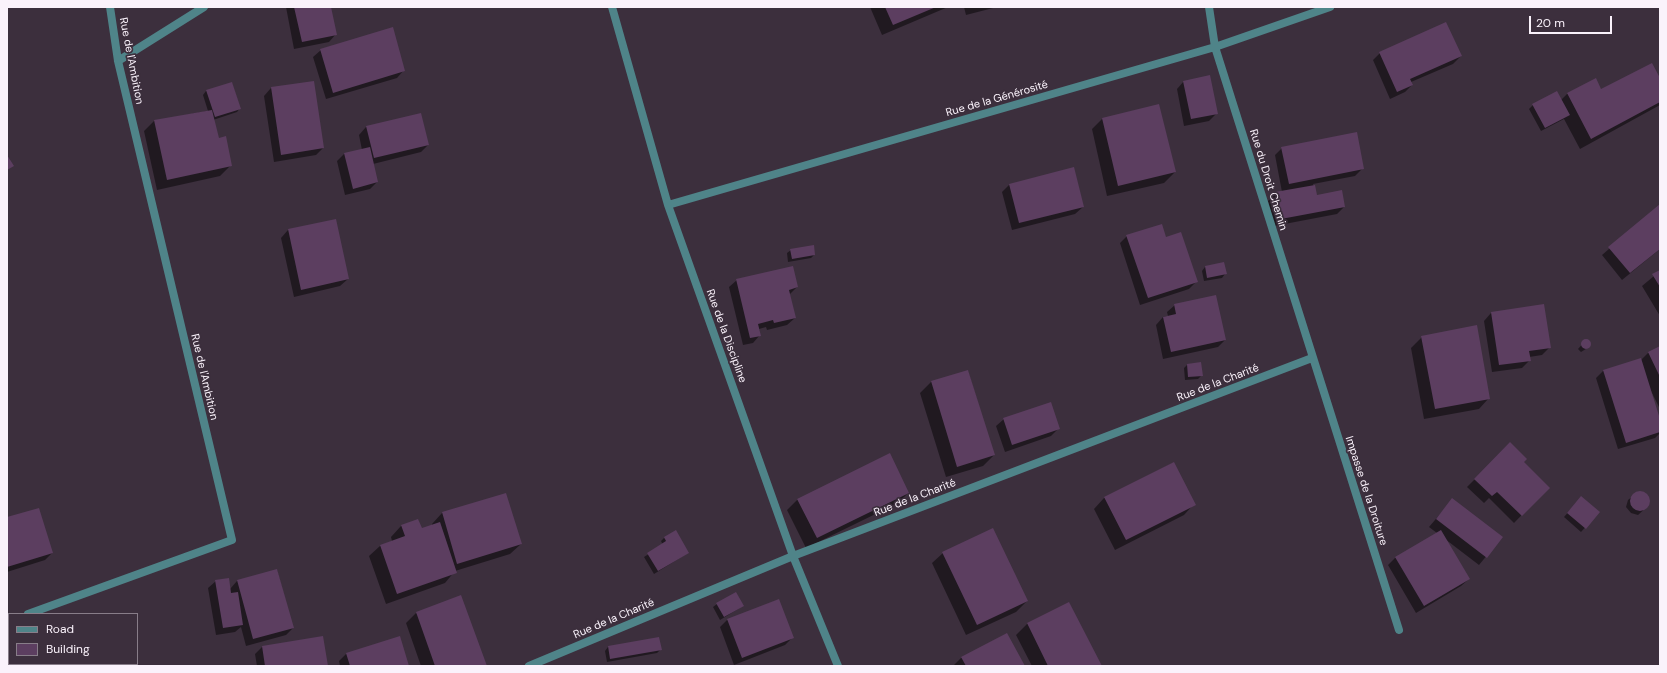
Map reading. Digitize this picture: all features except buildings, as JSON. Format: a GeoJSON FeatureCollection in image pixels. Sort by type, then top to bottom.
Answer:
{"type":"FeatureCollection","features":[{"type":"Feature","properties":{"kind":"street","name":"Rue de l'Ambition"},"geometry":{"type":"LineString","coordinates":[[31,613],[232,540],[118,61],[110,7]]}},
{"type":"Feature","properties":{"kind":"street"},"geometry":{"type":"LineString","coordinates":[[118,61],[204,7]]}},
{"type":"Feature","properties":{"kind":"street","name":"Rue de la Discipline"},"geometry":{"type":"LineString","coordinates":[[612,7],[668,205],[793,556],[838,666]]}},
{"type":"Feature","properties":{"kind":"street","name":"Rue du Droit Chemin"},"geometry":{"type":"LineString","coordinates":[[1209,7],[1215,47],[1312,358]]}},
{"type":"Feature","properties":{"kind":"street","name":"Rue de la Générosité"},"geometry":{"type":"LineString","coordinates":[[668,205],[1215,47],[1330,7]]}},
{"type":"Feature","properties":{"kind":"street","name":"Rue de la Charité"},"geometry":{"type":"LineString","coordinates":[[529,666],[793,556],[1312,358]]}},
{"type":"Feature","properties":{"kind":"street","name":"Impasse de la Droiture"},"geometry":{"type":"LineString","coordinates":[[1312,358],[1399,630]]}}]}
